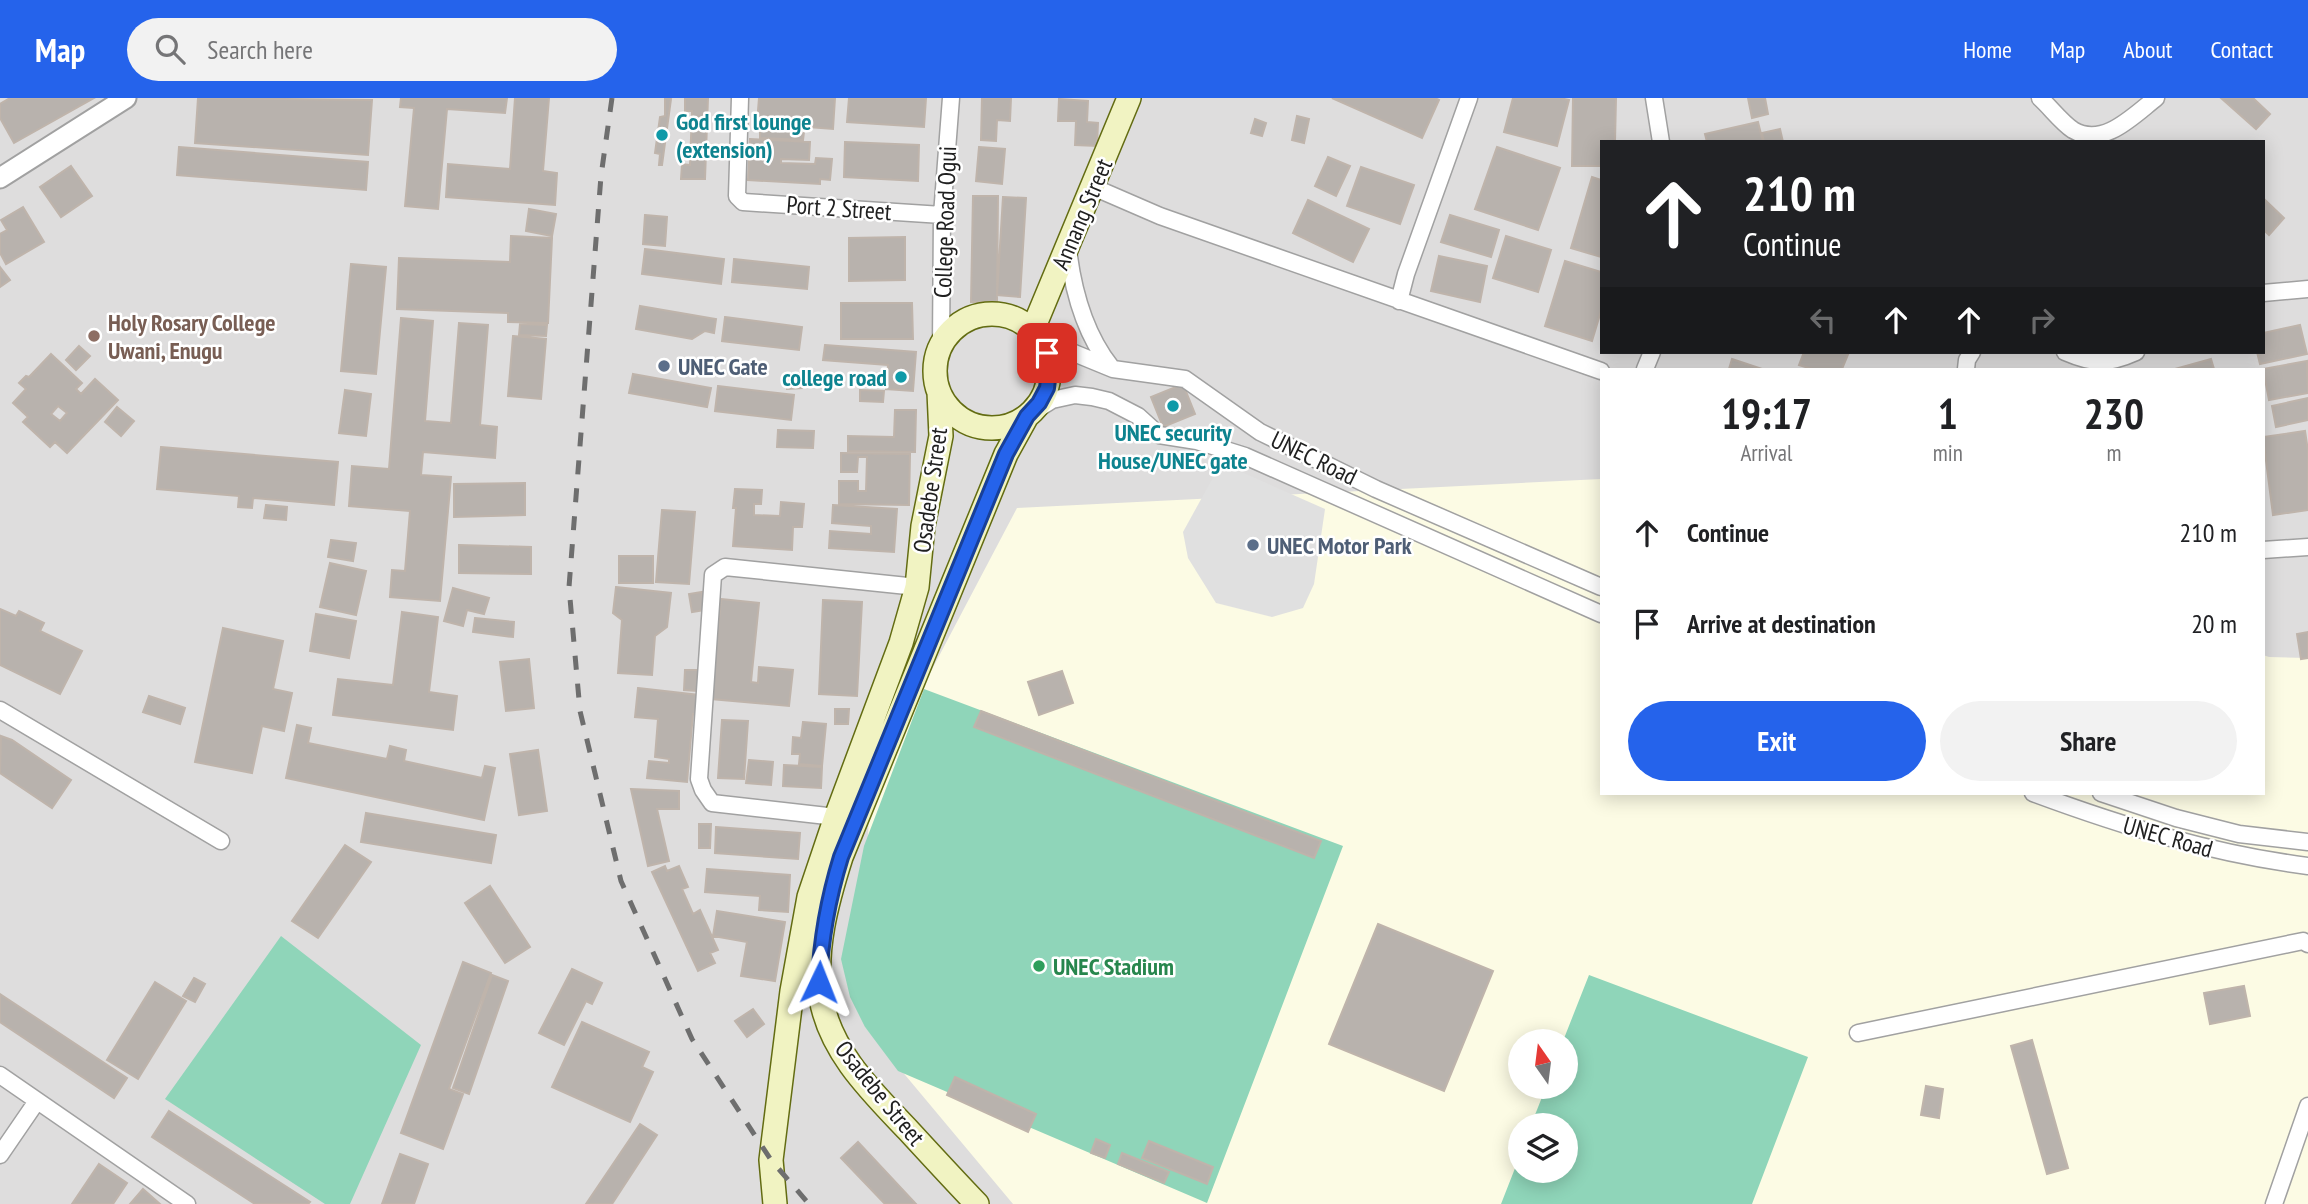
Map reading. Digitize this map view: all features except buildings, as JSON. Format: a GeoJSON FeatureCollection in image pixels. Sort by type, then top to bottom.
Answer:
{"type":"FeatureCollection","features":[{"type":"Feature","properties":{"kind":"main road","name":"Annang Street"},"geometry":{"type":"LineString","coordinates":[[1033,329],[1129,98]]}},
{"type":"Feature","properties":{"kind":"main road"},"geometry":{"type":"LineString","coordinates":[[996,314],[1012,318],[1033,329],[1047,353],[1049,371],[1043,396],[1027,416],[1013,424],[996,428],[978,426],[962,419],[949,407],[939,392],[935,375],[941,346],[950,333],[963,322],[996,314]]}},
{"type":"Feature","properties":{"kind":"main road","name":"Osadebe Street"},"geometry":{"type":"LineString","coordinates":[[775,1204],[771,1160],[790,1006],[809,897],[901,643],[917,587],[923,526],[941,436],[939,392]]}},
{"type":"Feature","properties":{"kind":"main road","name":"Osadebe Street"},"geometry":{"type":"LineString","coordinates":[[978,1204],[878,1098],[843,1054],[824,1012],[819,982],[821,940],[826,908],[841,857],[1006,454],[1027,416]]}},
{"type":"Feature","properties":{"kind":"main road"},"geometry":{"type":"LineString","coordinates":[[790,1006],[824,1012]]}},
{"type":"Feature","properties":{"kind":"street"},"geometry":{"type":"LineString","coordinates":[[0,178],[126,98]]}},
{"type":"Feature","properties":{"kind":"street","name":"Port 2 Street"},"geometry":{"type":"LineString","coordinates":[[740,98],[737,196],[743,202],[942,215]]}},
{"type":"Feature","properties":{"kind":"street","name":"College Road Ogui"},"geometry":{"type":"LineString","coordinates":[[941,346],[942,215],[951,98]]}},
{"type":"Feature","properties":{"kind":"street"},"geometry":{"type":"LineString","coordinates":[[1399,301],[1406,274],[1469,98]]}},
{"type":"Feature","properties":{"kind":"street"},"geometry":{"type":"LineString","coordinates":[[1654,98],[1661,140]]}},
{"type":"Feature","properties":{"kind":"street"},"geometry":{"type":"LineString","coordinates":[[2040,98],[2071,129],[2088,136],[2106,133],[2120,126],[2156,98]]}},
{"type":"Feature","properties":{"kind":"street"},"geometry":{"type":"LineString","coordinates":[[1093,187],[1160,216],[1600,371]]}},
{"type":"Feature","properties":{"kind":"street"},"geometry":{"type":"LineString","coordinates":[[1068,248],[1075,292],[1082,313],[1103,356],[1113,369]]}},
{"type":"Feature","properties":{"kind":"street"},"geometry":{"type":"LineString","coordinates":[[2265,293],[2308,289]]}},
{"type":"Feature","properties":{"kind":"street","name":"UNEC Road"},"geometry":{"type":"LineString","coordinates":[[1033,329],[1057,346],[1113,369],[1185,380],[1271,437],[1376,489],[1600,587]]}},
{"type":"Feature","properties":{"kind":"street"},"geometry":{"type":"LineString","coordinates":[[2070,354],[2087,361],[2105,362],[2130,354]]}},
{"type":"Feature","properties":{"kind":"street","name":"UNEC Road"},"geometry":{"type":"LineString","coordinates":[[1027,416],[1052,400],[1074,395],[1109,401],[1138,416],[1159,435],[1197,441],[1245,456],[1597,613]]}},
{"type":"Feature","properties":{"kind":"street"},"geometry":{"type":"LineString","coordinates":[[2265,550],[2308,547]]}},
{"type":"Feature","properties":{"kind":"street","name":"Osadebe Street"},"geometry":{"type":"LineString","coordinates":[[836,817],[712,803],[703,790],[699,779],[713,575],[725,567],[917,587]]}},
{"type":"Feature","properties":{"kind":"street"},"geometry":{"type":"LineString","coordinates":[[0,710],[221,841]]}},
{"type":"Feature","properties":{"kind":"street","name":"UNEC Road"},"geometry":{"type":"LineString","coordinates":[[2038,795],[2192,845],[2308,866]]}},
{"type":"Feature","properties":{"kind":"street","name":"UNEC Road"},"geometry":{"type":"LineString","coordinates":[[2107,795],[2176,818],[2239,834],[2308,842]]}},
{"type":"Feature","properties":{"kind":"street"},"geometry":{"type":"LineString","coordinates":[[1858,1033],[2303,941],[2308,944]]}},
{"type":"Feature","properties":{"kind":"street"},"geometry":{"type":"LineString","coordinates":[[0,1075],[187,1204]]}},
{"type":"Feature","properties":{"kind":"street"},"geometry":{"type":"LineString","coordinates":[[0,1155],[37,1101]]}},
{"type":"Feature","properties":{"kind":"street"},"geometry":{"type":"LineString","coordinates":[[2274,1204],[2308,1106]]}},
{"type":"Feature","properties":{"kind":"shaded area"},"geometry":{"type":"Polygon","coordinates":[[[0,98],[2308,98],[2308,1204],[0,1204],[0,98]]]}},
{"type":"Feature","properties":{"kind":"shaded area","name":"UNEC Motor Park"},"geometry":{"type":"Polygon","coordinates":[[[1221,463],[1325,509],[1314,584],[1303,608],[1272,617],[1216,603],[1188,558],[1183,532],[1221,463]]]}},
{"type":"Feature","properties":{"kind":"shaded area"},"geometry":{"type":"Polygon","coordinates":[[[1600,479],[1600,795],[2265,795],[2265,656],[2308,658],[2308,1204],[1013,1204],[865,1027],[869,789],[1017,508],[1600,479]]]}},
{"type":"Feature","properties":{"kind":"green space"},"geometry":{"type":"Polygon","coordinates":[[[924,689],[1343,846],[1207,1203],[898,1071],[865,1027],[850,997],[841,959],[864,846],[924,689]]]}},
{"type":"Feature","properties":{"kind":"green space"},"geometry":{"type":"Polygon","coordinates":[[[281,936],[421,1045],[350,1204],[325,1204],[165,1099],[281,936]]]}},
{"type":"Feature","properties":{"kind":"green space"},"geometry":{"type":"Polygon","coordinates":[[[1589,975],[1808,1057],[1752,1204],[1501,1204],[1509,1183],[1578,1183],[1578,1113],[1536,1113],[1541,1099],[1578,1099],[1578,1029],[1568,1029],[1589,975]]]}},
{"type":"Feature","properties":{"kind":"railway"},"geometry":{"type":"LineString","coordinates":[[612,98],[601,176],[569,587],[580,711],[621,881],[692,1039],[771,1160],[809,1204]]}},
{"type":"Feature","properties":{"kind":"place","name":"God first lounge (extension)"},"geometry":{"type":"Point","coordinates":[662,135]}},
{"type":"Feature","properties":{"kind":"place","name":"Holy Rosary College Uwani, Enugu"},"geometry":{"type":"Point","coordinates":[94,336]}},
{"type":"Feature","properties":{"kind":"place","name":"UNEC Gate"},"geometry":{"type":"Point","coordinates":[664,366]}},
{"type":"Feature","properties":{"kind":"place","name":"college road"},"geometry":{"type":"Point","coordinates":[901,377]}},
{"type":"Feature","properties":{"kind":"place","name":"UNEC security House/UNEC gate"},"geometry":{"type":"Point","coordinates":[1173,406]}},
{"type":"Feature","properties":{"kind":"place","name":"UNEC Motor Park"},"geometry":{"type":"Point","coordinates":[1253,545]}},
{"type":"Feature","properties":{"kind":"place","name":"UNEC Stadium"},"geometry":{"type":"Point","coordinates":[1039,966]}},
{"type":"Feature","properties":{"kind":"route"},"geometry":{"type":"LineString","coordinates":[[819,982],[826,908],[841,857],[1006,454],[1027,416],[1039,403],[1047,388],[1047,353]]}}]}
